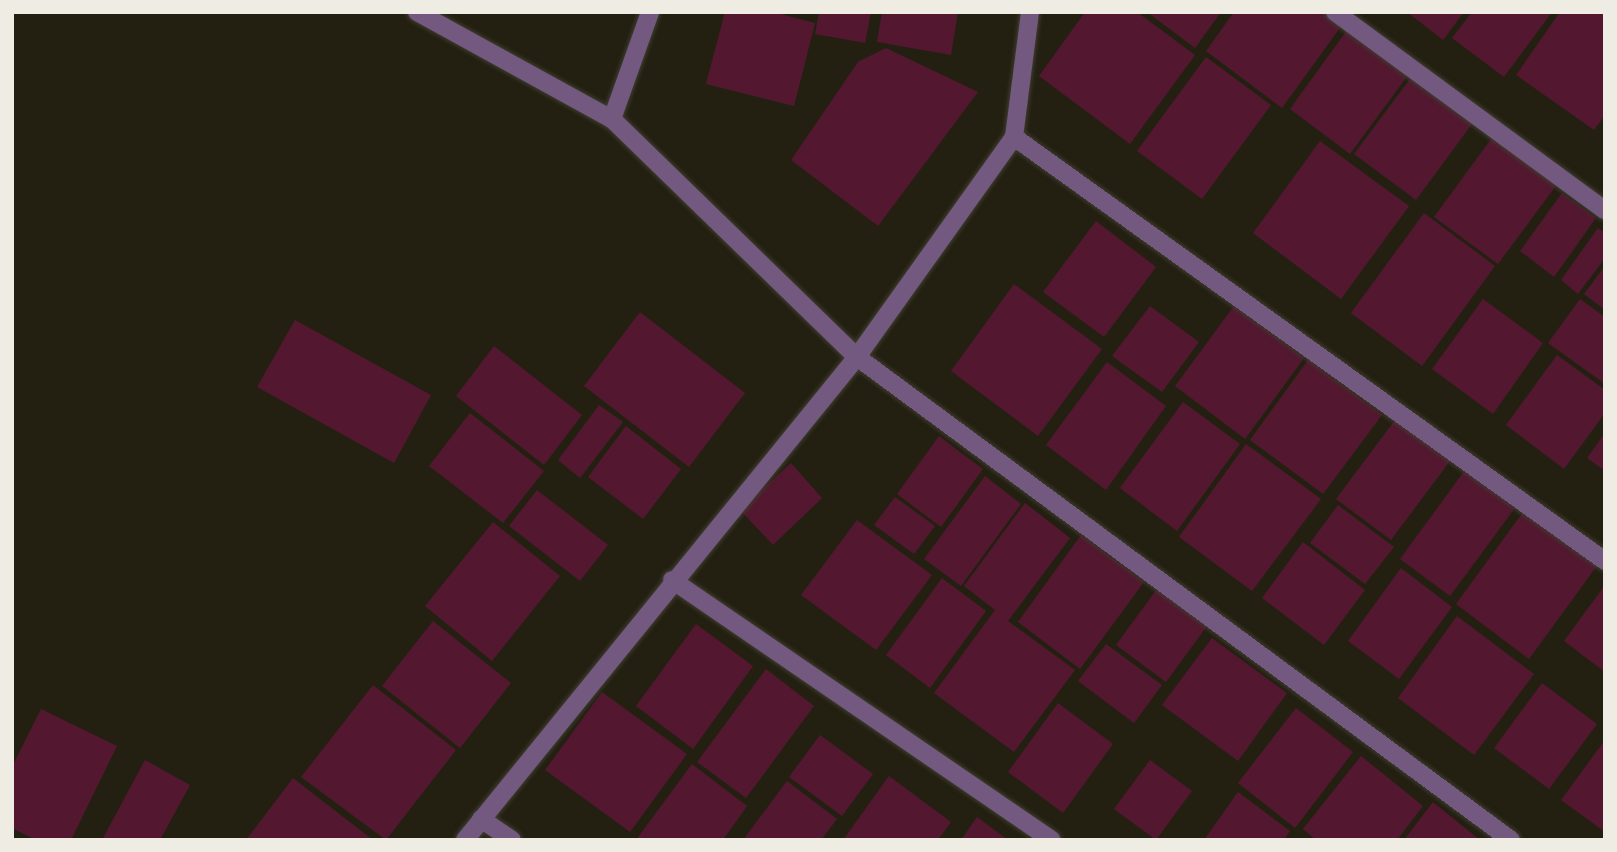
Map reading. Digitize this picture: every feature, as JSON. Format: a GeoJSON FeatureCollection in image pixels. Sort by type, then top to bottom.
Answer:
{"type":"FeatureCollection","features":[{"type":"Feature","properties":{"kind":"street"},"geometry":{"type":"LineString","coordinates":[[417,12],[612,119],[858,357],[1511,840]]}},
{"type":"Feature","properties":{"kind":"street"},"geometry":{"type":"LineString","coordinates":[[612,119],[650,12]]}},
{"type":"Feature","properties":{"kind":"street"},"geometry":{"type":"LineString","coordinates":[[465,840],[672,580],[858,357],[1014,137],[1030,12]]}},
{"type":"Feature","properties":{"kind":"street"},"geometry":{"type":"LineString","coordinates":[[1335,12],[1605,210]]}},
{"type":"Feature","properties":{"kind":"street"},"geometry":{"type":"LineString","coordinates":[[1014,137],[1605,561]]}},
{"type":"Feature","properties":{"kind":"street"},"geometry":{"type":"LineString","coordinates":[[672,580],[1052,840]]}},
{"type":"Feature","properties":{"kind":"street"},"geometry":{"type":"LineString","coordinates":[[481,819],[512,840]]}},
{"type":"Feature","properties":{"kind":"building"},"geometry":{"type":"Polygon","coordinates":[[[725,12],[773,12],[815,23],[794,106],[706,84],[725,12]]]}},
{"type":"Feature","properties":{"kind":"building"},"geometry":{"type":"Polygon","coordinates":[[[819,12],[871,12],[865,43],[815,34],[819,12]]]}},
{"type":"Feature","properties":{"kind":"building"},"geometry":{"type":"Polygon","coordinates":[[[882,12],[958,12],[951,55],[877,42],[882,12]]]}},
{"type":"Feature","properties":{"kind":"building"},"geometry":{"type":"Polygon","coordinates":[[[1085,12],[1137,12],[1195,55],[1130,144],[1039,76],[1085,12]]]}},
{"type":"Feature","properties":{"kind":"building"},"geometry":{"type":"Polygon","coordinates":[[[1147,12],[1221,12],[1195,48],[1147,12]]]}},
{"type":"Feature","properties":{"kind":"building"},"geometry":{"type":"Polygon","coordinates":[[[1234,12],[1325,12],[1342,25],[1282,108],[1206,51],[1234,12]]]}},
{"type":"Feature","properties":{"kind":"building"},"geometry":{"type":"Polygon","coordinates":[[[1407,12],[1464,12],[1443,40],[1407,12]]]}},
{"type":"Feature","properties":{"kind":"building"},"geometry":{"type":"Polygon","coordinates":[[[1472,12],[1552,12],[1504,77],[1452,38],[1472,12]]]}},
{"type":"Feature","properties":{"kind":"building"},"geometry":{"type":"Polygon","coordinates":[[[1560,12],[1605,12],[1605,115],[1594,130],[1516,75],[1560,12]]]}},
{"type":"Feature","properties":{"kind":"building"},"geometry":{"type":"Polygon","coordinates":[[[1347,30],[1408,75],[1350,154],[1290,109],[1347,30]]]}},
{"type":"Feature","properties":{"kind":"building"},"geometry":{"type":"Polygon","coordinates":[[[886,48],[978,92],[878,226],[791,160],[858,62],[886,48]]]}},
{"type":"Feature","properties":{"kind":"building"},"geometry":{"type":"Polygon","coordinates":[[[1206,57],[1271,105],[1202,199],[1137,151],[1206,57]]]}},
{"type":"Feature","properties":{"kind":"building"},"geometry":{"type":"Polygon","coordinates":[[[1410,79],[1472,124],[1416,200],[1354,154],[1410,79]]]}},
{"type":"Feature","properties":{"kind":"building"},"geometry":{"type":"Polygon","coordinates":[[[1494,135],[1558,183],[1498,264],[1434,217],[1494,135]]]}},
{"type":"Feature","properties":{"kind":"building"},"geometry":{"type":"Polygon","coordinates":[[[1320,141],[1409,206],[1341,299],[1253,233],[1320,141]]]}},
{"type":"Feature","properties":{"kind":"building"},"geometry":{"type":"Polygon","coordinates":[[[1562,193],[1596,218],[1554,277],[1520,251],[1562,193]]]}},
{"type":"Feature","properties":{"kind":"building"},"geometry":{"type":"Polygon","coordinates":[[[1424,213],[1495,266],[1422,366],[1351,313],[1424,213]]]}},
{"type":"Feature","properties":{"kind":"building"},"geometry":{"type":"Polygon","coordinates":[[[1096,221],[1156,267],[1104,337],[1043,292],[1096,221]]]}},
{"type":"Feature","properties":{"kind":"building"},"geometry":{"type":"Polygon","coordinates":[[[1598,228],[1605,233],[1605,258],[1578,294],[1561,280],[1598,228]]]}},
{"type":"Feature","properties":{"kind":"building"},"geometry":{"type":"Polygon","coordinates":[[[1605,266],[1605,310],[1584,294],[1605,266]]]}},
{"type":"Feature","properties":{"kind":"building"},"geometry":{"type":"Polygon","coordinates":[[[1014,284],[1102,349],[1038,436],[951,371],[1014,284]]]}},
{"type":"Feature","properties":{"kind":"building"},"geometry":{"type":"Polygon","coordinates":[[[1483,299],[1543,343],[1493,414],[1432,369],[1483,299]]]}},
{"type":"Feature","properties":{"kind":"building"},"geometry":{"type":"Polygon","coordinates":[[[1580,299],[1605,317],[1605,384],[1548,343],[1580,299]]]}},
{"type":"Feature","properties":{"kind":"building"},"geometry":{"type":"Polygon","coordinates":[[[1150,306],[1199,342],[1162,392],[1112,356],[1150,306]]]}},
{"type":"Feature","properties":{"kind":"building"},"geometry":{"type":"Polygon","coordinates":[[[1234,306],[1304,358],[1245,439],[1175,386],[1234,306]]]}},
{"type":"Feature","properties":{"kind":"building"},"geometry":{"type":"Polygon","coordinates":[[[640,312],[745,393],[689,467],[584,386],[640,312]]]}},
{"type":"Feature","properties":{"kind":"building"},"geometry":{"type":"Polygon","coordinates":[[[295,320],[431,395],[394,463],[257,387],[295,320]]]}},
{"type":"Feature","properties":{"kind":"building"},"geometry":{"type":"Polygon","coordinates":[[[494,346],[582,415],[544,465],[456,396],[494,346]]]}},
{"type":"Feature","properties":{"kind":"building"},"geometry":{"type":"Polygon","coordinates":[[[1557,355],[1605,390],[1605,413],[1564,469],[1506,425],[1557,355]]]}},
{"type":"Feature","properties":{"kind":"building"},"geometry":{"type":"Polygon","coordinates":[[[1308,360],[1382,415],[1323,494],[1250,440],[1308,360]]]}},
{"type":"Feature","properties":{"kind":"building"},"geometry":{"type":"Polygon","coordinates":[[[1107,362],[1166,406],[1106,490],[1046,445],[1107,362]]]}},
{"type":"Feature","properties":{"kind":"building"},"geometry":{"type":"Polygon","coordinates":[[[1183,402],[1240,444],[1177,531],[1120,488],[1183,402]]]}},
{"type":"Feature","properties":{"kind":"building"},"geometry":{"type":"Polygon","coordinates":[[[599,405],[623,422],[580,478],[558,460],[599,405]]]}},
{"type":"Feature","properties":{"kind":"building"},"geometry":{"type":"Polygon","coordinates":[[[470,413],[544,471],[503,523],[429,466],[470,413]]]}},
{"type":"Feature","properties":{"kind":"building"},"geometry":{"type":"Polygon","coordinates":[[[1395,420],[1450,461],[1391,540],[1336,499],[1395,420]]]}},
{"type":"Feature","properties":{"kind":"building"},"geometry":{"type":"Polygon","coordinates":[[[626,426],[681,469],[643,519],[588,477],[626,426]]]}},
{"type":"Feature","properties":{"kind":"building"},"geometry":{"type":"Polygon","coordinates":[[[1605,433],[1605,471],[1587,458],[1605,433]]]}},
{"type":"Feature","properties":{"kind":"building"},"geometry":{"type":"Polygon","coordinates":[[[939,436],[983,469],[941,527],[897,494],[939,436]]]}},
{"type":"Feature","properties":{"kind":"building"},"geometry":{"type":"Polygon","coordinates":[[[1246,444],[1321,499],[1252,591],[1179,537],[1246,444]]]}},
{"type":"Feature","properties":{"kind":"building"},"geometry":{"type":"Polygon","coordinates":[[[791,463],[822,498],[773,545],[740,510],[791,463]]]}},
{"type":"Feature","properties":{"kind":"building"},"geometry":{"type":"Polygon","coordinates":[[[1465,470],[1515,508],[1450,596],[1400,559],[1465,470]]]}},
{"type":"Feature","properties":{"kind":"building"},"geometry":{"type":"Polygon","coordinates":[[[985,476],[1021,504],[961,586],[924,559],[985,476]]]}},
{"type":"Feature","properties":{"kind":"building"},"geometry":{"type":"Polygon","coordinates":[[[537,490],[608,545],[580,581],[509,526],[537,490]]]}},
{"type":"Feature","properties":{"kind":"building"},"geometry":{"type":"Polygon","coordinates":[[[895,497],[935,526],[914,554],[874,525],[895,497]]]}},
{"type":"Feature","properties":{"kind":"building"},"geometry":{"type":"Polygon","coordinates":[[[1025,503],[1070,538],[1008,621],[1075,670],[1014,752],[934,693],[995,610],[964,586],[1025,503]]]}},
{"type":"Feature","properties":{"kind":"building"},"geometry":{"type":"Polygon","coordinates":[[[1338,505],[1394,547],[1365,584],[1310,543],[1338,505]]]}},
{"type":"Feature","properties":{"kind":"building"},"geometry":{"type":"Polygon","coordinates":[[[1526,508],[1599,563],[1529,659],[1456,604],[1526,508]]]}},
{"type":"Feature","properties":{"kind":"building"},"geometry":{"type":"Polygon","coordinates":[[[857,520],[932,575],[876,650],[801,595],[857,520]]]}},
{"type":"Feature","properties":{"kind":"building"},"geometry":{"type":"Polygon","coordinates":[[[493,522],[560,576],[492,661],[425,606],[493,522]]]}},
{"type":"Feature","properties":{"kind":"building"},"geometry":{"type":"Polygon","coordinates":[[[1081,535],[1144,582],[1080,669],[1018,622],[1081,535]]]}},
{"type":"Feature","properties":{"kind":"building"},"geometry":{"type":"Polygon","coordinates":[[[1303,542],[1365,590],[1324,645],[1262,598],[1303,542]]]}},
{"type":"Feature","properties":{"kind":"building"},"geometry":{"type":"Polygon","coordinates":[[[1401,568],[1452,607],[1399,679],[1348,641],[1401,568]]]}},
{"type":"Feature","properties":{"kind":"building"},"geometry":{"type":"Polygon","coordinates":[[[942,578],[986,611],[930,688],[886,655],[942,578]]]}},
{"type":"Feature","properties":{"kind":"building"},"geometry":{"type":"Polygon","coordinates":[[[1605,585],[1605,672],[1564,641],[1605,585]]]}},
{"type":"Feature","properties":{"kind":"building"},"geometry":{"type":"Polygon","coordinates":[[[1157,589],[1207,626],[1166,682],[1116,645],[1157,589]]]}},
{"type":"Feature","properties":{"kind":"building"},"geometry":{"type":"Polygon","coordinates":[[[1457,616],[1534,674],[1474,755],[1398,698],[1457,616]]]}},
{"type":"Feature","properties":{"kind":"building"},"geometry":{"type":"Polygon","coordinates":[[[433,621],[511,683],[460,748],[382,686],[433,621]]]}},
{"type":"Feature","properties":{"kind":"building"},"geometry":{"type":"Polygon","coordinates":[[[696,624],[753,666],[693,749],[636,706],[696,624]]]}},
{"type":"Feature","properties":{"kind":"building"},"geometry":{"type":"Polygon","coordinates":[[[1212,638],[1287,693],[1238,761],[1162,705],[1212,638]]]}},
{"type":"Feature","properties":{"kind":"building"},"geometry":{"type":"Polygon","coordinates":[[[1106,644],[1162,685],[1134,723],[1078,681],[1106,644]]]}},
{"type":"Feature","properties":{"kind":"building"},"geometry":{"type":"Polygon","coordinates":[[[766,669],[814,706],[746,798],[697,762],[766,669]]]}},
{"type":"Feature","properties":{"kind":"building"},"geometry":{"type":"Polygon","coordinates":[[[1542,683],[1597,724],[1549,789],[1494,748],[1542,683]]]}},
{"type":"Feature","properties":{"kind":"building"},"geometry":{"type":"Polygon","coordinates":[[[373,685],[456,750],[386,840],[301,777],[373,685]]]}},
{"type":"Feature","properties":{"kind":"building"},"geometry":{"type":"Polygon","coordinates":[[[602,692],[687,754],[630,832],[545,770],[602,692]]]}},
{"type":"Feature","properties":{"kind":"building"},"geometry":{"type":"Polygon","coordinates":[[[1058,703],[1113,744],[1063,813],[1008,772],[1058,703]]]}},
{"type":"Feature","properties":{"kind":"building"},"geometry":{"type":"Polygon","coordinates":[[[1296,708],[1353,752],[1295,828],[1238,783],[1296,708]]]}},
{"type":"Feature","properties":{"kind":"building"},"geometry":{"type":"Polygon","coordinates":[[[41,709],[117,746],[71,840],[36,840],[12,828],[12,767],[41,709]]]}},
{"type":"Feature","properties":{"kind":"building"},"geometry":{"type":"Polygon","coordinates":[[[820,735],[873,774],[842,816],[789,777],[820,735]]]}},
{"type":"Feature","properties":{"kind":"building"},"geometry":{"type":"Polygon","coordinates":[[[1605,740],[1605,832],[1561,800],[1605,740]]]}},
{"type":"Feature","properties":{"kind":"building"},"geometry":{"type":"Polygon","coordinates":[[[1361,756],[1423,806],[1397,840],[1316,840],[1303,829],[1361,756]]]}},
{"type":"Feature","properties":{"kind":"building"},"geometry":{"type":"Polygon","coordinates":[[[145,760],[190,785],[160,840],[102,840],[145,760]]]}},
{"type":"Feature","properties":{"kind":"building"},"geometry":{"type":"Polygon","coordinates":[[[1150,760],[1192,791],[1156,840],[1114,809],[1150,760]]]}},
{"type":"Feature","properties":{"kind":"building"},"geometry":{"type":"Polygon","coordinates":[[[692,764],[747,806],[723,840],[636,840],[692,764]]]}},
{"type":"Feature","properties":{"kind":"building"},"geometry":{"type":"Polygon","coordinates":[[[889,776],[951,822],[938,840],[843,840],[889,776]]]}},
{"type":"Feature","properties":{"kind":"building"},"geometry":{"type":"Polygon","coordinates":[[[293,778],[373,840],[246,840],[293,778]]]}},
{"type":"Feature","properties":{"kind":"building"},"geometry":{"type":"Polygon","coordinates":[[[787,781],[837,819],[821,840],[743,840],[787,781]]]}},
{"type":"Feature","properties":{"kind":"building"},"geometry":{"type":"Polygon","coordinates":[[[1238,792],[1290,831],[1284,840],[1204,840],[1238,792]]]}},
{"type":"Feature","properties":{"kind":"building"},"geometry":{"type":"Polygon","coordinates":[[[1433,802],[1480,840],[1404,840],[1433,802]]]}},
{"type":"Feature","properties":{"kind":"building"},"geometry":{"type":"Polygon","coordinates":[[[977,817],[1008,840],[961,840],[977,817]]]}}]}
